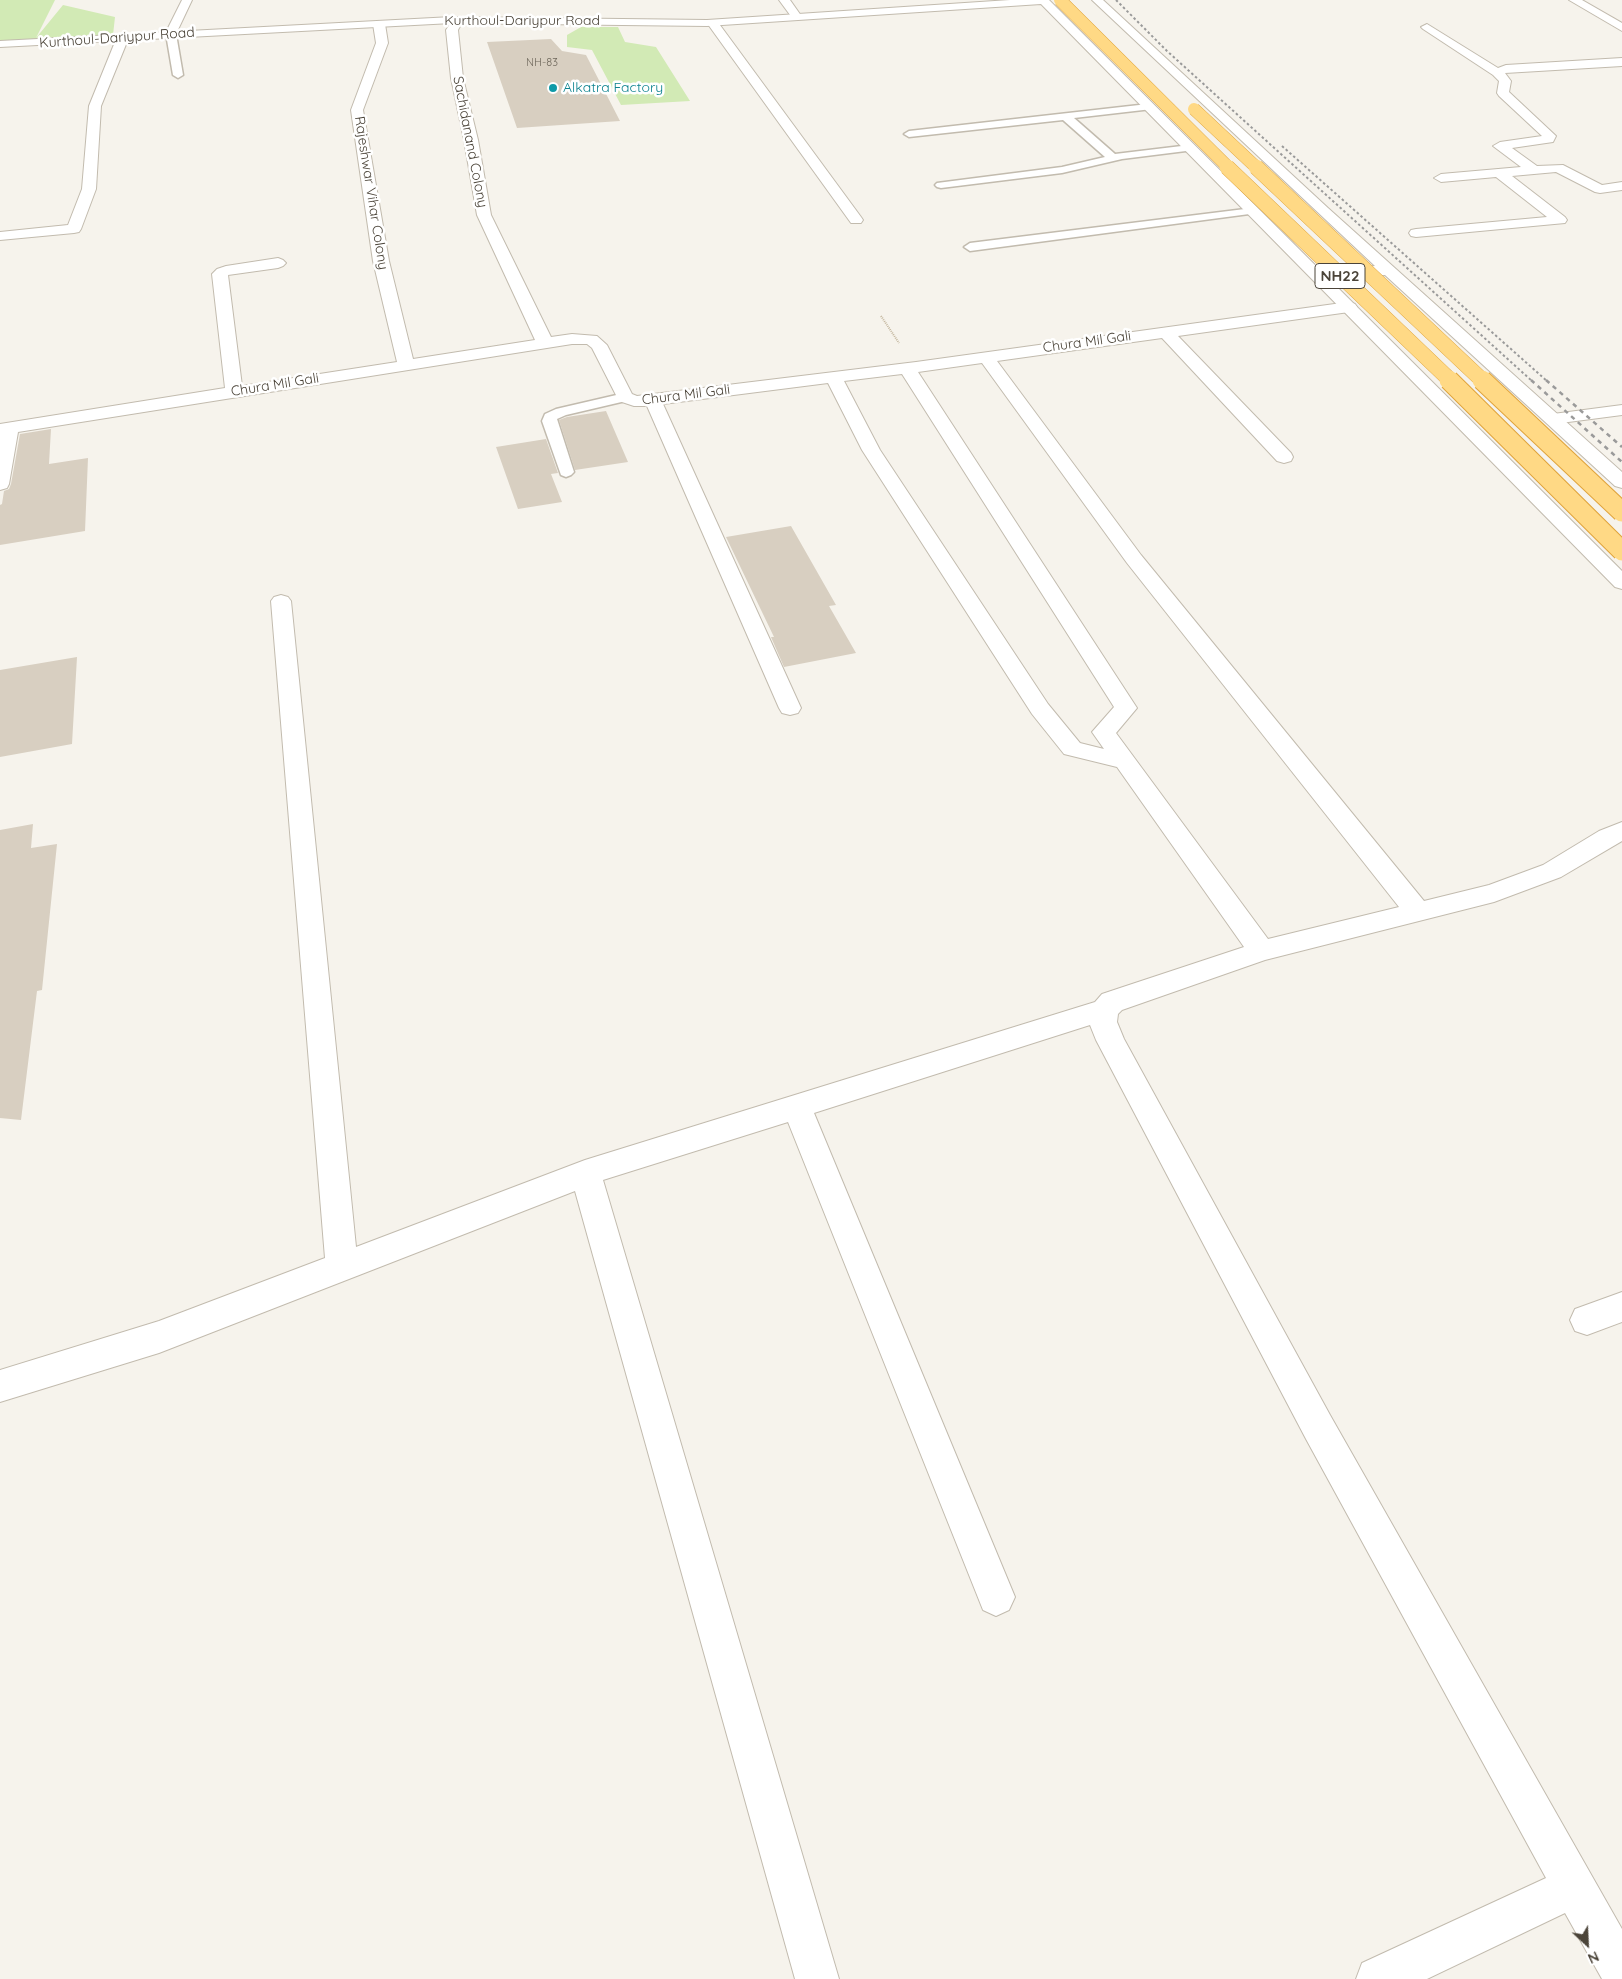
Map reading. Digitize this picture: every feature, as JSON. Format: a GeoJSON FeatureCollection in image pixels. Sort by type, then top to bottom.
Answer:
{"type":"FeatureCollection","features":[{"type":"Feature","properties":{"kind":"highway","name":"NH22"},"geometry":{"type":"LineString","coordinates":[[1060,0],[1193,134],[1480,409],[1622,550]]}},
{"type":"Feature","properties":{"kind":"highway","name":"NH22"},"geometry":{"type":"LineString","coordinates":[[1078,0],[1622,512]]}},
{"type":"Feature","properties":{"kind":"street"},"geometry":{"type":"LineString","coordinates":[[170,34],[187,0]]}},
{"type":"Feature","properties":{"kind":"street"},"geometry":{"type":"LineString","coordinates":[[784,0],[796,17]]}},
{"type":"Feature","properties":{"kind":"street"},"geometry":{"type":"LineString","coordinates":[[1043,0],[1622,583]]}},
{"type":"Feature","properties":{"kind":"street","name":"Kurthoul-Dariypur Road"},"geometry":{"type":"LineString","coordinates":[[0,44],[458,20],[713,23],[1043,0]]}},
{"type":"Feature","properties":{"kind":"street"},"geometry":{"type":"LineString","coordinates":[[1097,0],[1622,482]]}},
{"type":"Feature","properties":{"kind":"street"},"geometry":{"type":"LineString","coordinates":[[1574,0],[1622,28]]}},
{"type":"Feature","properties":{"kind":"street","name":"Sachidanand Colony"},"geometry":{"type":"LineString","coordinates":[[458,20],[452,30],[457,78],[471,140],[484,215],[545,343]]}},
{"type":"Feature","properties":{"kind":"street"},"geometry":{"type":"LineString","coordinates":[[713,23],[856,220]]}},
{"type":"Feature","properties":{"kind":"street","name":"Rajeshwar Vihar Colony"},"geometry":{"type":"LineString","coordinates":[[379,24],[382,44],[357,110],[381,261],[406,365]]}},
{"type":"Feature","properties":{"kind":"street"},"geometry":{"type":"LineString","coordinates":[[1427,28],[1497,72],[1505,81],[1503,93],[1550,136],[1548,139],[1500,146],[1534,170]]}},
{"type":"Feature","properties":{"kind":"street"},"geometry":{"type":"LineString","coordinates":[[0,236],[74,229],[88,189],[95,106],[123,37]]}},
{"type":"Feature","properties":{"kind":"street"},"geometry":{"type":"LineString","coordinates":[[1497,72],[1506,69],[1622,62]]}},
{"type":"Feature","properties":{"kind":"street"},"geometry":{"type":"LineString","coordinates":[[1441,178],[1560,168],[1600,189],[1622,186]]}},
{"type":"Feature","properties":{"kind":"street"},"geometry":{"type":"LineString","coordinates":[[1416,234],[1560,220],[1499,173]]}},
{"type":"Feature","properties":{"kind":"street"},"geometry":{"type":"LineString","coordinates":[[234,391],[220,274],[231,269],[278,263]]}},
{"type":"Feature","properties":{"kind":"street"},"geometry":{"type":"LineString","coordinates":[[1317,275],[1390,270]]}},
{"type":"Feature","properties":{"kind":"street","name":"Chura Mil Gali"},"geometry":{"type":"LineString","coordinates":[[5,428],[584,338],[595,341],[599,345],[625,397],[634,401],[907,368],[1349,307]]}},
{"type":"Feature","properties":{"kind":"street"},"geometry":{"type":"LineString","coordinates":[[1165,331],[1284,457]]}},
{"type":"Feature","properties":{"kind":"street"},"geometry":{"type":"LineString","coordinates":[[986,357],[1134,559],[1417,911]]}},
{"type":"Feature","properties":{"kind":"street"},"geometry":{"type":"LineString","coordinates":[[907,368],[1122,700],[1126,708],[1104,732],[1262,951]]}},
{"type":"Feature","properties":{"kind":"street"},"geometry":{"type":"LineString","coordinates":[[833,377],[871,450],[1040,709],[1072,749],[1124,761]]}},
{"type":"Feature","properties":{"kind":"street"},"geometry":{"type":"LineString","coordinates":[[652,400],[790,708]]}},
{"type":"Feature","properties":{"kind":"street"},"geometry":{"type":"LineString","coordinates":[[1553,419],[1622,410]]}},
{"type":"Feature","properties":{"kind":"street"},"geometry":{"type":"LineString","coordinates":[[0,484],[5,428]]}},
{"type":"Feature","properties":{"kind":"street"},"geometry":{"type":"LineString","coordinates":[[281,601],[342,1267]]}},
{"type":"Feature","properties":{"kind":"street"},"geometry":{"type":"LineString","coordinates":[[0,1386],[159,1337],[585,1173],[1105,1010],[1112,1002],[1130,995],[1262,951],[1494,893],[1552,871],[1622,831]]}},
{"type":"Feature","properties":{"kind":"street"},"geometry":{"type":"LineString","coordinates":[[1105,1010],[1103,1022],[1110,1040],[1328,1444],[1622,1972]]}},
{"type":"Feature","properties":{"kind":"street"},"geometry":{"type":"LineString","coordinates":[[797,1107],[996,1597]]}},
{"type":"Feature","properties":{"kind":"street"},"geometry":{"type":"LineString","coordinates":[[585,1173],[818,1979]]}},
{"type":"Feature","properties":{"kind":"street"},"geometry":{"type":"LineString","coordinates":[[1587,1320],[1622,1307]]}},
{"type":"Feature","properties":{"kind":"street"},"geometry":{"type":"LineString","coordinates":[[1378,1979],[1574,1887]]}},
{"type":"Feature","properties":{"kind":"lane"},"geometry":{"type":"LineString","coordinates":[[170,34],[178,75]]}},
{"type":"Feature","properties":{"kind":"lane"},"geometry":{"type":"LineString","coordinates":[[908,134],[1148,106]]}},
{"type":"Feature","properties":{"kind":"lane"},"geometry":{"type":"LineString","coordinates":[[1065,116],[1113,158]]}},
{"type":"Feature","properties":{"kind":"lane"},"geometry":{"type":"LineString","coordinates":[[941,185],[1069,169],[1113,158],[1190,148]]}},
{"type":"Feature","properties":{"kind":"lane"},"geometry":{"type":"LineString","coordinates":[[970,248],[1098,229],[1253,211]]}},
{"type":"Feature","properties":{"kind":"lane"},"geometry":{"type":"LineString","coordinates":[[566,472],[549,420],[550,417],[561,412],[625,397]]}},
{"type":"Feature","properties":{"kind":"green space"},"geometry":{"type":"Polygon","coordinates":[[[0,0],[55,0],[36,38],[63,5],[115,17],[113,35],[0,42],[0,0]]]}},
{"type":"Feature","properties":{"kind":"green space"},"geometry":{"type":"Polygon","coordinates":[[[581,27],[618,27],[625,42],[656,47],[690,101],[621,105],[592,50],[567,47],[567,35],[581,27]]]}},
{"type":"Feature","properties":{"kind":"building","name":"Alkatra Factory"},"geometry":{"type":"Polygon","coordinates":[[[551,39],[562,51],[586,55],[620,121],[517,128],[487,42],[551,39]]]}},
{"type":"Feature","properties":{"kind":"building"},"geometry":{"type":"Polygon","coordinates":[[[606,411],[628,462],[575,470],[559,420],[606,411]]]}},
{"type":"Feature","properties":{"kind":"building"},"geometry":{"type":"Polygon","coordinates":[[[51,429],[49,464],[88,458],[85,531],[0,545],[0,505],[2,504],[4,491],[9,489],[11,484],[20,434],[51,429]]]}},
{"type":"Feature","properties":{"kind":"building"},"geometry":{"type":"Polygon","coordinates":[[[546,439],[558,473],[551,474],[562,502],[518,509],[496,447],[546,439]]]}},
{"type":"Feature","properties":{"kind":"building"},"geometry":{"type":"Polygon","coordinates":[[[791,526],[836,605],[829,606],[856,653],[784,667],[771,637],[774,637],[726,537],[791,526]]]}},
{"type":"Feature","properties":{"kind":"building"},"geometry":{"type":"Polygon","coordinates":[[[77,657],[72,744],[0,757],[0,670],[77,657]]]}},
{"type":"Feature","properties":{"kind":"building"},"geometry":{"type":"Polygon","coordinates":[[[33,824],[31,848],[57,844],[42,990],[37,991],[21,1120],[0,1118],[0,830],[33,824]]]}},
{"type":"Feature","properties":{"kind":"railway"},"geometry":{"type":"LineString","coordinates":[[1116,0],[1167,51],[1532,381]]}},
{"type":"Feature","properties":{"kind":"railway"},"geometry":{"type":"LineString","coordinates":[[1282,146],[1547,381]]}},
{"type":"Feature","properties":{"kind":"railway"},"geometry":{"type":"LineString","coordinates":[[1531,380],[1622,462]]}},
{"type":"Feature","properties":{"kind":"railway"},"geometry":{"type":"LineString","coordinates":[[1546,380],[1622,447]]}},
{"type":"Feature","properties":{"kind":"place","name":"Alkatra Factory"},"geometry":{"type":"Point","coordinates":[553,88]}}]}
